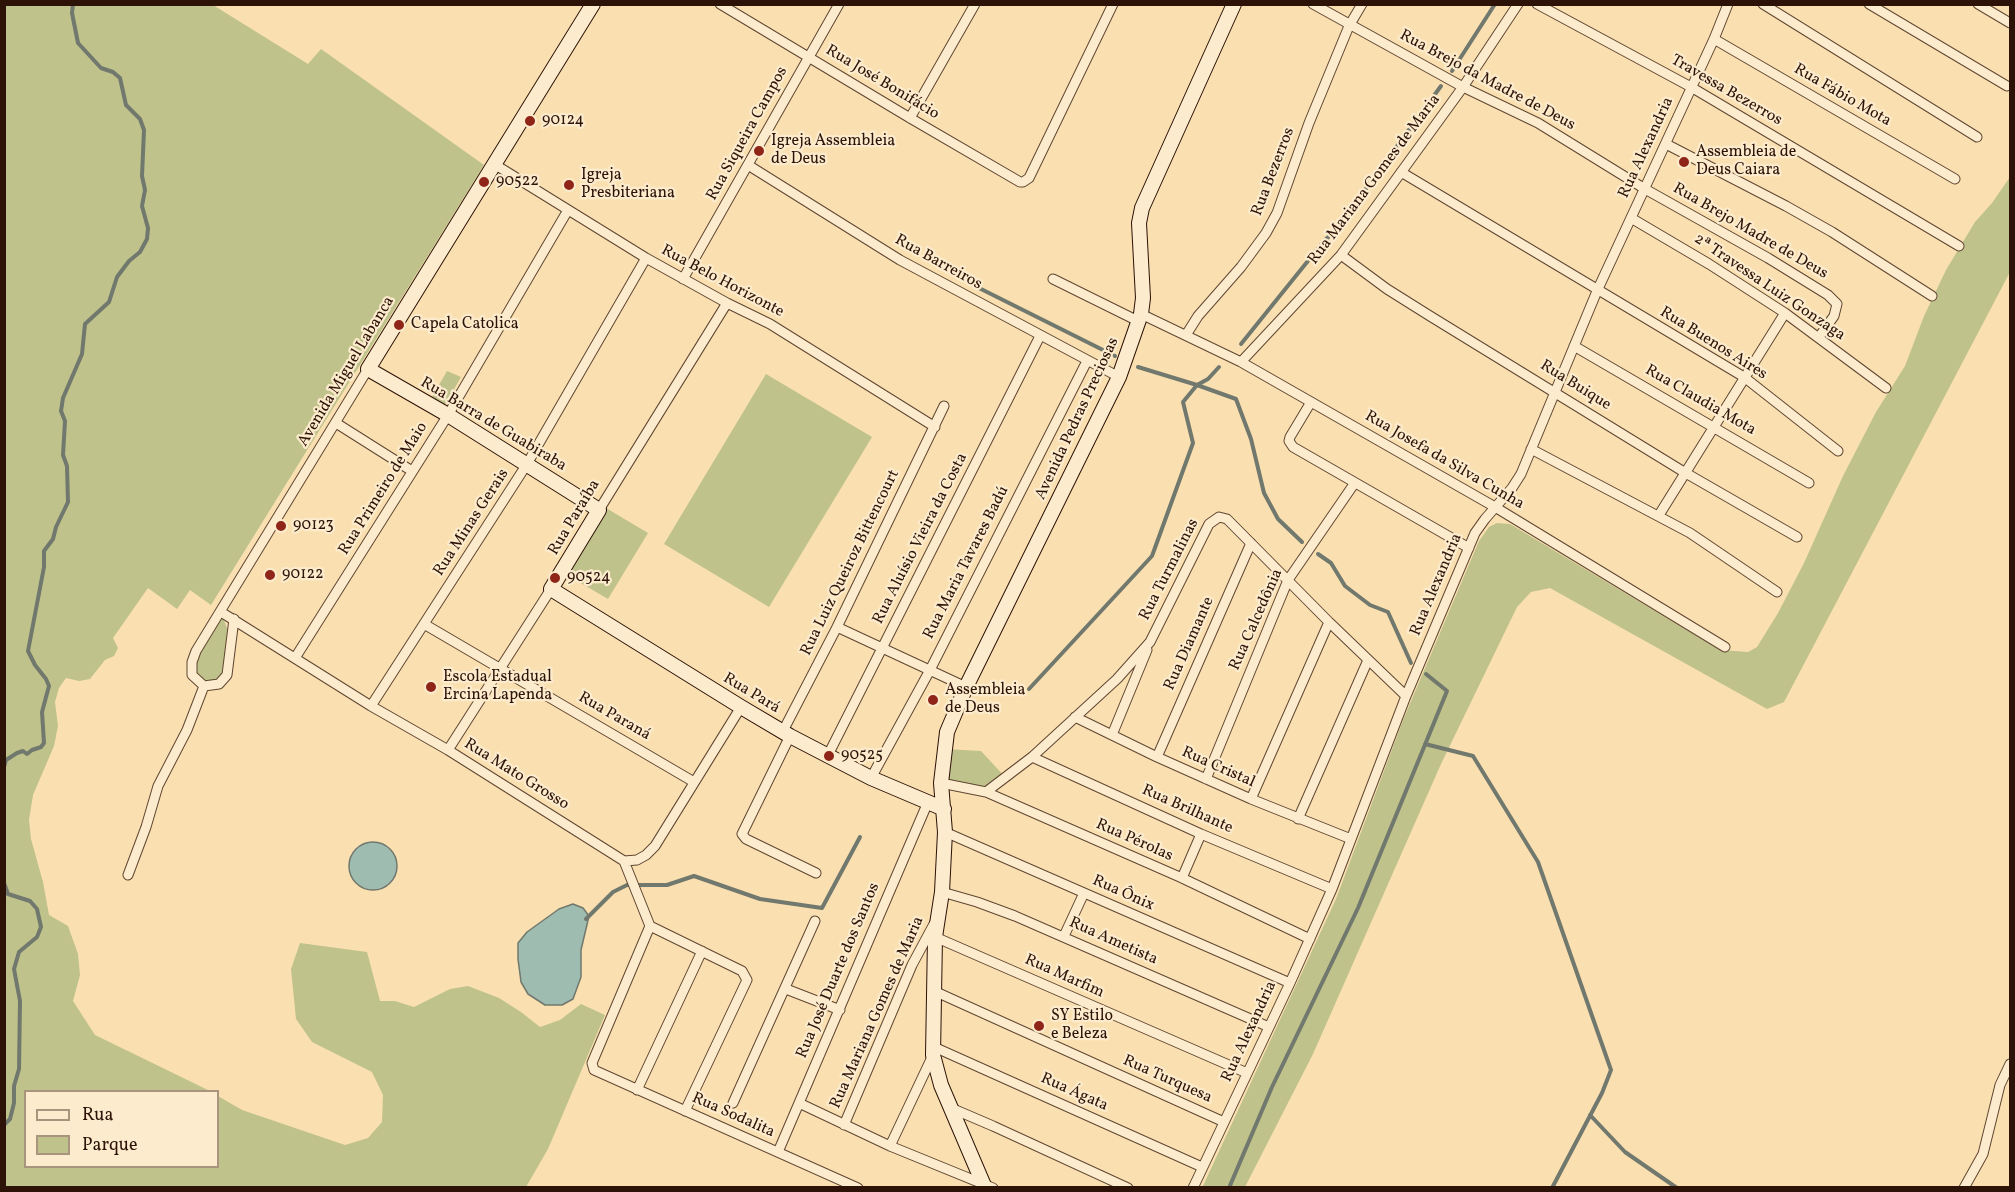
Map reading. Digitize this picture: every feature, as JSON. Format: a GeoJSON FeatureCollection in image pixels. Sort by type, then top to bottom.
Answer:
{"type":"FeatureCollection","features":[{"type":"Feature","properties":{"kind":"main road","name":"Avenida Miguel Labanca"},"geometry":{"type":"LineString","coordinates":[[368,369],[593,4]]}},
{"type":"Feature","properties":{"kind":"main road","name":"Avenida Pedras Preciosas"},"geometry":{"type":"LineString","coordinates":[[987,1186],[941,1085],[934,1051],[935,937],[942,892],[945,832],[941,783],[947,732],[966,687],[1119,377],[1140,318],[1143,298],[1139,223],[1142,208],[1234,4]]}},
{"type":"Feature","properties":{"kind":"main road","name":"Rua Barra de Guabiraba"},"geometry":{"type":"LineString","coordinates":[[368,369],[599,510]]}},
{"type":"Feature","properties":{"kind":"main road","name":"Rua Paraíba"},"geometry":{"type":"LineString","coordinates":[[551,589],[599,510]]}},
{"type":"Feature","properties":{"kind":"main road","name":"Rua Pará"},"geometry":{"type":"LineString","coordinates":[[551,589],[787,734],[871,778],[944,809]]}},
{"type":"Feature","properties":{"kind":"street","name":"Rua José Bonifácio"},"geometry":{"type":"LineString","coordinates":[[720,4],[1020,182],[1029,178],[1113,4]]}},
{"type":"Feature","properties":{"kind":"street","name":"Rua Siqueira Campos"},"geometry":{"type":"LineString","coordinates":[[683,279],[838,4]]}},
{"type":"Feature","properties":{"kind":"street"},"geometry":{"type":"LineString","coordinates":[[910,118],[975,4]]}},
{"type":"Feature","properties":{"kind":"street","name":"Rua Brejo da Madre de Deus"},"geometry":{"type":"LineString","coordinates":[[1312,4],[1463,87],[1538,123],[1645,189]]}},
{"type":"Feature","properties":{"kind":"street","name":"Rua Bezerros"},"geometry":{"type":"LineString","coordinates":[[1186,334],[1203,310],[1241,267],[1266,233],[1277,213],[1309,123],[1349,26],[1362,4]]}},
{"type":"Feature","properties":{"kind":"street","name":"Rua Mariana Gomes de Maria"},"geometry":{"type":"LineString","coordinates":[[1241,362],[1341,255],[1463,87],[1518,4]]}},
{"type":"Feature","properties":{"kind":"street","name":"Travessa Bezerros"},"geometry":{"type":"LineString","coordinates":[[1537,4],[1691,87],[1959,246]]}},
{"type":"Feature","properties":{"kind":"street","name":"Rua Alexandria"},"geometry":{"type":"LineString","coordinates":[[1193,1188],[1332,889],[1406,696],[1475,533],[1517,482],[1597,291],[1728,4]]}},
{"type":"Feature","properties":{"kind":"street"},"geometry":{"type":"LineString","coordinates":[[1763,4],[1977,136]]}},
{"type":"Feature","properties":{"kind":"street"},"geometry":{"type":"LineString","coordinates":[[1869,4],[2007,86]]}},
{"type":"Feature","properties":{"kind":"street"},"geometry":{"type":"LineString","coordinates":[[1978,4],[2010,23]]}},
{"type":"Feature","properties":{"kind":"street","name":"Rua Fábio Mota"},"geometry":{"type":"LineString","coordinates":[[1714,39],[1955,179]]}},
{"type":"Feature","properties":{"kind":"street"},"geometry":{"type":"LineString","coordinates":[[1666,144],[1832,232],[1932,296]]}},
{"type":"Feature","properties":{"kind":"street","name":"Rua Belo Horizonte"},"geometry":{"type":"LineString","coordinates":[[494,164],[646,258],[770,324],[935,427]]}},
{"type":"Feature","properties":{"kind":"street","name":"Rua Barreiros"},"geometry":{"type":"LineString","coordinates":[[748,165],[900,260],[1119,377]]}},
{"type":"Feature","properties":{"kind":"street","name":"Rua Buenos Aires"},"geometry":{"type":"LineString","coordinates":[[1401,172],[1744,377],[1838,451]]}},
{"type":"Feature","properties":{"kind":"street","name":"Rua Brejo Madre de Deus"},"geometry":{"type":"LineString","coordinates":[[1645,189],[1768,258],[1828,295],[1837,304],[1834,316],[1819,337]]}},
{"type":"Feature","properties":{"kind":"street","name":"Rua Primeiro de Maio"},"geometry":{"type":"LineString","coordinates":[[295,658],[448,416],[568,210]]}},
{"type":"Feature","properties":{"kind":"street","name":"2ª Travessa Luiz Gonzaga"},"geometry":{"type":"LineString","coordinates":[[1631,218],[1709,264],[1785,313],[1886,388]]}},
{"type":"Feature","properties":{"kind":"street","name":"Rua Buique"},"geometry":{"type":"LineString","coordinates":[[1341,255],[1388,289],[1684,472],[1797,537]]}},
{"type":"Feature","properties":{"kind":"street","name":"Rua Minas Gerais"},"geometry":{"type":"LineString","coordinates":[[371,706],[527,464],[646,258]]}},
{"type":"Feature","properties":{"kind":"street","name":"Rua Josefa da Silva Cunha"},"geometry":{"type":"LineString","coordinates":[[1053,279],[1140,318],[1186,334],[1241,362],[1495,507],[1725,647]]}},
{"type":"Feature","properties":{"kind":"street","name":"Rua Paraíba"},"geometry":{"type":"LineString","coordinates":[[599,510],[727,303]]}},
{"type":"Feature","properties":{"kind":"street"},"geometry":{"type":"LineString","coordinates":[[1659,515],[1785,313]]}},
{"type":"Feature","properties":{"kind":"street","name":"Rua Aluísio Vieira da Costa"},"geometry":{"type":"LineString","coordinates":[[828,755],[1040,336]]}},
{"type":"Feature","properties":{"kind":"street","name":"Rua Claudia Mota"},"geometry":{"type":"LineString","coordinates":[[1574,346],[1809,483]]}},
{"type":"Feature","properties":{"kind":"street","name":"Rua Maria Tavares Badú"},"geometry":{"type":"LineString","coordinates":[[871,778],[930,670],[1087,361]]}},
{"type":"Feature","properties":{"kind":"street","name":"Avenida Miguel Labanca"},"geometry":{"type":"LineString","coordinates":[[204,686],[192,675],[192,662],[203,638],[368,369]]}},
{"type":"Feature","properties":{"kind":"street"},"geometry":{"type":"LineString","coordinates":[[1311,402],[1290,437],[1291,444],[1354,484],[1469,548]]}},
{"type":"Feature","properties":{"kind":"street","name":"Rua Luiz Queiroz Bittencourt"},"geometry":{"type":"LineString","coordinates":[[816,873],[746,839],[742,834],[837,627],[944,406]]}},
{"type":"Feature","properties":{"kind":"street"},"geometry":{"type":"LineString","coordinates":[[336,423],[412,471]]}},
{"type":"Feature","properties":{"kind":"street"},"geometry":{"type":"LineString","coordinates":[[1531,449],[1690,533],[1777,592]]}},
{"type":"Feature","properties":{"kind":"street","name":"Rua Calcedônia"},"geometry":{"type":"LineString","coordinates":[[1206,778],[1288,580],[1354,484]]}},
{"type":"Feature","properties":{"kind":"street","name":"Rua Turmalinas"},"geometry":{"type":"LineString","coordinates":[[986,792],[1032,757],[1117,679],[1150,642],[1213,519],[1223,517],[1406,696]]}},
{"type":"Feature","properties":{"kind":"street","name":"Rua Diamante"},"geometry":{"type":"LineString","coordinates":[[1157,757],[1251,543]]}},
{"type":"Feature","properties":{"kind":"street","name":"Rua Paraíba"},"geometry":{"type":"LineString","coordinates":[[448,750],[551,589]]}},
{"type":"Feature","properties":{"kind":"street","name":"Rua Mato Grosso"},"geometry":{"type":"LineString","coordinates":[[221,612],[371,706],[448,750],[624,861]]}},
{"type":"Feature","properties":{"kind":"street"},"geometry":{"type":"LineString","coordinates":[[128,875],[158,786],[188,730],[204,686],[219,684],[226,675],[234,619]]}},
{"type":"Feature","properties":{"kind":"street"},"geometry":{"type":"LineString","coordinates":[[1251,799],[1329,622]]}},
{"type":"Feature","properties":{"kind":"street","name":"Rua Paraná"},"geometry":{"type":"LineString","coordinates":[[424,624],[694,782]]}},
{"type":"Feature","properties":{"kind":"street"},"geometry":{"type":"LineString","coordinates":[[837,627],[966,687]]}},
{"type":"Feature","properties":{"kind":"street"},"geometry":{"type":"LineString","coordinates":[[1112,735],[1150,642]]}},
{"type":"Feature","properties":{"kind":"street"},"geometry":{"type":"LineString","coordinates":[[1298,819],[1368,660]]}},
{"type":"Feature","properties":{"kind":"street"},"geometry":{"type":"LineString","coordinates":[[685,1111],[747,980],[742,971],[650,926],[624,861],[637,860],[655,846],[741,707]]}},
{"type":"Feature","properties":{"kind":"street","name":"Rua Cristal"},"geometry":{"type":"LineString","coordinates":[[1075,717],[1251,799],[1352,839]]}},
{"type":"Feature","properties":{"kind":"street","name":"Rua Brilhante"},"geometry":{"type":"LineString","coordinates":[[1032,757],[1201,834],[1332,889]]}},
{"type":"Feature","properties":{"kind":"street","name":"Rua Pérolas"},"geometry":{"type":"LineString","coordinates":[[941,783],[986,792],[1182,878],[1310,939]]}},
{"type":"Feature","properties":{"kind":"street","name":"Rua José Duarte dos Santos"},"geometry":{"type":"LineString","coordinates":[[778,1152],[928,802]]}},
{"type":"Feature","properties":{"kind":"street","name":"Rua Ônix"},"geometry":{"type":"LineString","coordinates":[[945,832],[1290,983]]}},
{"type":"Feature","properties":{"kind":"street"},"geometry":{"type":"LineString","coordinates":[[1182,878],[1201,834]]}},
{"type":"Feature","properties":{"kind":"street","name":"Rua Ametista"},"geometry":{"type":"LineString","coordinates":[[942,892],[977,902],[1064,936],[1269,1027]]}},
{"type":"Feature","properties":{"kind":"street"},"geometry":{"type":"LineString","coordinates":[[1064,936],[1084,893]]}},
{"type":"Feature","properties":{"kind":"street","name":"Rua Mariana Gomes de Maria"},"geometry":{"type":"LineString","coordinates":[[844,1125],[912,966],[939,914]]}},
{"type":"Feature","properties":{"kind":"street"},"geometry":{"type":"LineString","coordinates":[[733,1103],[815,921]]}},
{"type":"Feature","properties":{"kind":"street","name":"Rua Sodalita"},"geometry":{"type":"LineString","coordinates":[[650,926],[592,1063],[596,1073],[858,1188]]}},
{"type":"Feature","properties":{"kind":"street","name":"Rua Marfim"},"geometry":{"type":"LineString","coordinates":[[935,937],[1247,1073]]}},
{"type":"Feature","properties":{"kind":"street"},"geometry":{"type":"LineString","coordinates":[[637,1090],[702,951]]}},
{"type":"Feature","properties":{"kind":"street"},"geometry":{"type":"LineString","coordinates":[[786,989],[840,1010]]}},
{"type":"Feature","properties":{"kind":"street","name":"Rua Turquesa"},"geometry":{"type":"LineString","coordinates":[[934,991],[1224,1122]]}},
{"type":"Feature","properties":{"kind":"street"},"geometry":{"type":"LineString","coordinates":[[890,1146],[934,1051]]}},
{"type":"Feature","properties":{"kind":"street","name":"Rua Ágata"},"geometry":{"type":"LineString","coordinates":[[934,1051],[1202,1167]]}},
{"type":"Feature","properties":{"kind":"street"},"geometry":{"type":"LineString","coordinates":[[1964,1188],[1983,1154],[2000,1085],[2010,1064]]}},
{"type":"Feature","properties":{"kind":"street"},"geometry":{"type":"LineString","coordinates":[[799,1103],[890,1146],[987,1186]]}},
{"type":"Feature","properties":{"kind":"street"},"geometry":{"type":"LineString","coordinates":[[951,1108],[1128,1188]]}},
{"type":"Feature","properties":{"kind":"green space"},"geometry":{"type":"Polygon","coordinates":[[[5,4],[213,5],[308,64],[321,49],[484,165],[211,605],[190,590],[177,609],[148,588],[113,638],[118,648],[114,656],[105,660],[90,679],[79,681],[66,678],[59,688],[55,702],[58,726],[54,746],[33,795],[29,820],[31,839],[49,915],[68,926],[78,954],[80,975],[73,1001],[95,1035],[208,1090],[24,1090],[24,1168],[219,1168],[219,1097],[242,1110],[345,1145],[368,1138],[382,1122],[383,1095],[372,1072],[312,1042],[296,1019],[291,969],[300,943],[367,952],[380,1001],[395,1001],[414,1007],[450,989],[468,986],[499,998],[540,1027],[560,1020],[581,1004],[605,1015],[548,1149],[526,1187],[5,1187],[5,4]]]}},
{"type":"Feature","properties":{"kind":"green space"},"geometry":{"type":"Polygon","coordinates":[[[2010,177],[2010,272],[1784,702],[1767,709],[1550,588],[1531,592],[1517,607],[1441,764],[1313,1054],[1245,1187],[1202,1188],[1336,899],[1403,720],[1479,541],[1489,527],[1497,523],[1510,524],[1720,650],[1748,652],[1757,647],[1804,563],[1843,476],[1876,412],[1905,366],[1924,316],[1946,270],[1975,222],[2010,177]]]}},
{"type":"Feature","properties":{"kind":"green space"},"geometry":{"type":"Polygon","coordinates":[[[447,371],[461,377],[445,405],[432,397],[447,371]]]}},
{"type":"Feature","properties":{"kind":"green space"},"geometry":{"type":"Polygon","coordinates":[[[766,374],[872,437],[769,607],[664,544],[766,374]]]}},
{"type":"Feature","properties":{"kind":"green space"},"geometry":{"type":"Polygon","coordinates":[[[606,508],[648,533],[608,599],[567,575],[606,508]]]}},
{"type":"Feature","properties":{"kind":"green space"},"geometry":{"type":"Polygon","coordinates":[[[221,612],[231,639],[228,667],[219,684],[195,680],[192,662],[221,612]]]}},
{"type":"Feature","properties":{"kind":"green space"},"geometry":{"type":"Polygon","coordinates":[[[945,749],[981,751],[1006,778],[986,792],[941,783],[945,749]]]}},
{"type":"Feature","properties":{"kind":"shaded area"},"geometry":{"type":"Polygon","coordinates":[[[373,842],[390,849],[397,866],[390,883],[373,890],[356,883],[349,866],[356,849],[373,842]]]}},
{"type":"Feature","properties":{"kind":"shaded area"},"geometry":{"type":"Polygon","coordinates":[[[573,904],[583,908],[589,916],[581,950],[581,977],[573,999],[562,1005],[545,1005],[528,994],[521,982],[518,943],[527,932],[559,909],[573,904]]]}},
{"type":"Feature","properties":{"kind":"waterway"},"geometry":{"type":"LineString","coordinates":[[4,767],[6,760],[17,753],[23,751],[27,754],[44,743],[42,712],[49,686],[28,651],[44,567],[44,551],[53,539],[68,502],[67,466],[63,455],[65,421],[61,411],[63,398],[82,354],[85,324],[109,302],[117,277],[129,261],[140,252],[147,239],[148,228],[142,206],[145,190],[142,176],[144,130],[140,119],[126,105],[120,78],[113,72],[101,68],[78,43],[72,13],[73,4]]}},
{"type":"Feature","properties":{"kind":"waterway"},"geometry":{"type":"LineString","coordinates":[[1452,71],[1495,4]]}},
{"type":"Feature","properties":{"kind":"waterway"},"geometry":{"type":"LineString","coordinates":[[1241,344],[1324,241],[1335,231],[1441,86]]}},
{"type":"Feature","properties":{"kind":"waterway"},"geometry":{"type":"LineString","coordinates":[[973,285],[1115,356]]}},
{"type":"Feature","properties":{"kind":"waterway"},"geometry":{"type":"LineString","coordinates":[[1138,367],[1236,399],[1251,439],[1264,493],[1278,519],[1302,542]]}},
{"type":"Feature","properties":{"kind":"waterway"},"geometry":{"type":"LineString","coordinates":[[1029,689],[1152,556],[1193,443],[1183,402],[1197,385],[1208,379],[1219,367]]}},
{"type":"Feature","properties":{"kind":"waterway"},"geometry":{"type":"LineString","coordinates":[[1318,554],[1331,563],[1345,586],[1370,605],[1388,612],[1411,663]]}},
{"type":"Feature","properties":{"kind":"waterway"},"geometry":{"type":"LineString","coordinates":[[1229,1188],[1272,1087],[1358,908],[1447,691],[1426,674]]}},
{"type":"Feature","properties":{"kind":"waterway"},"geometry":{"type":"LineString","coordinates":[[1425,744],[1473,756],[1538,862],[1611,1070],[1602,1093],[1552,1188]]}},
{"type":"Feature","properties":{"kind":"waterway"},"geometry":{"type":"LineString","coordinates":[[586,919],[613,892],[627,885],[667,885],[694,876],[760,899],[822,908],[860,837]]}},
{"type":"Feature","properties":{"kind":"waterway"},"geometry":{"type":"LineString","coordinates":[[4,883],[8,894],[30,901],[37,909],[41,927],[37,937],[19,952],[14,969],[20,1001],[19,1069],[14,1086],[14,1103],[10,1119],[4,1125]]}},
{"type":"Feature","properties":{"kind":"waterway"},"geometry":{"type":"LineString","coordinates":[[1590,1115],[1625,1152],[1677,1188]]}},
{"type":"Feature","properties":{"kind":"place","name":"90124"},"geometry":{"type":"Point","coordinates":[530,121]}},
{"type":"Feature","properties":{"kind":"place","name":"Igreja Assembleia de Deus"},"geometry":{"type":"Point","coordinates":[759,151]}},
{"type":"Feature","properties":{"kind":"place","name":"Assembleia de Deus Caiara"},"geometry":{"type":"Point","coordinates":[1684,162]}},
{"type":"Feature","properties":{"kind":"place","name":"90522"},"geometry":{"type":"Point","coordinates":[484,182]}},
{"type":"Feature","properties":{"kind":"place","name":"Igreja Presbiteriana"},"geometry":{"type":"Point","coordinates":[569,185]}},
{"type":"Feature","properties":{"kind":"place","name":"Capela Catolica"},"geometry":{"type":"Point","coordinates":[399,325]}},
{"type":"Feature","properties":{"kind":"place","name":"90123"},"geometry":{"type":"Point","coordinates":[281,526]}},
{"type":"Feature","properties":{"kind":"place","name":"90122"},"geometry":{"type":"Point","coordinates":[270,575]}},
{"type":"Feature","properties":{"kind":"place","name":"90524"},"geometry":{"type":"Point","coordinates":[555,578]}},
{"type":"Feature","properties":{"kind":"place","name":"Escola Estadual Ercina Lapenda"},"geometry":{"type":"Point","coordinates":[431,687]}},
{"type":"Feature","properties":{"kind":"place","name":"Assembleia de Deus"},"geometry":{"type":"Point","coordinates":[933,700]}},
{"type":"Feature","properties":{"kind":"place","name":"90525"},"geometry":{"type":"Point","coordinates":[829,756]}},
{"type":"Feature","properties":{"kind":"place","name":"SY Estilo e Beleza"},"geometry":{"type":"Point","coordinates":[1039,1026]}}]}
